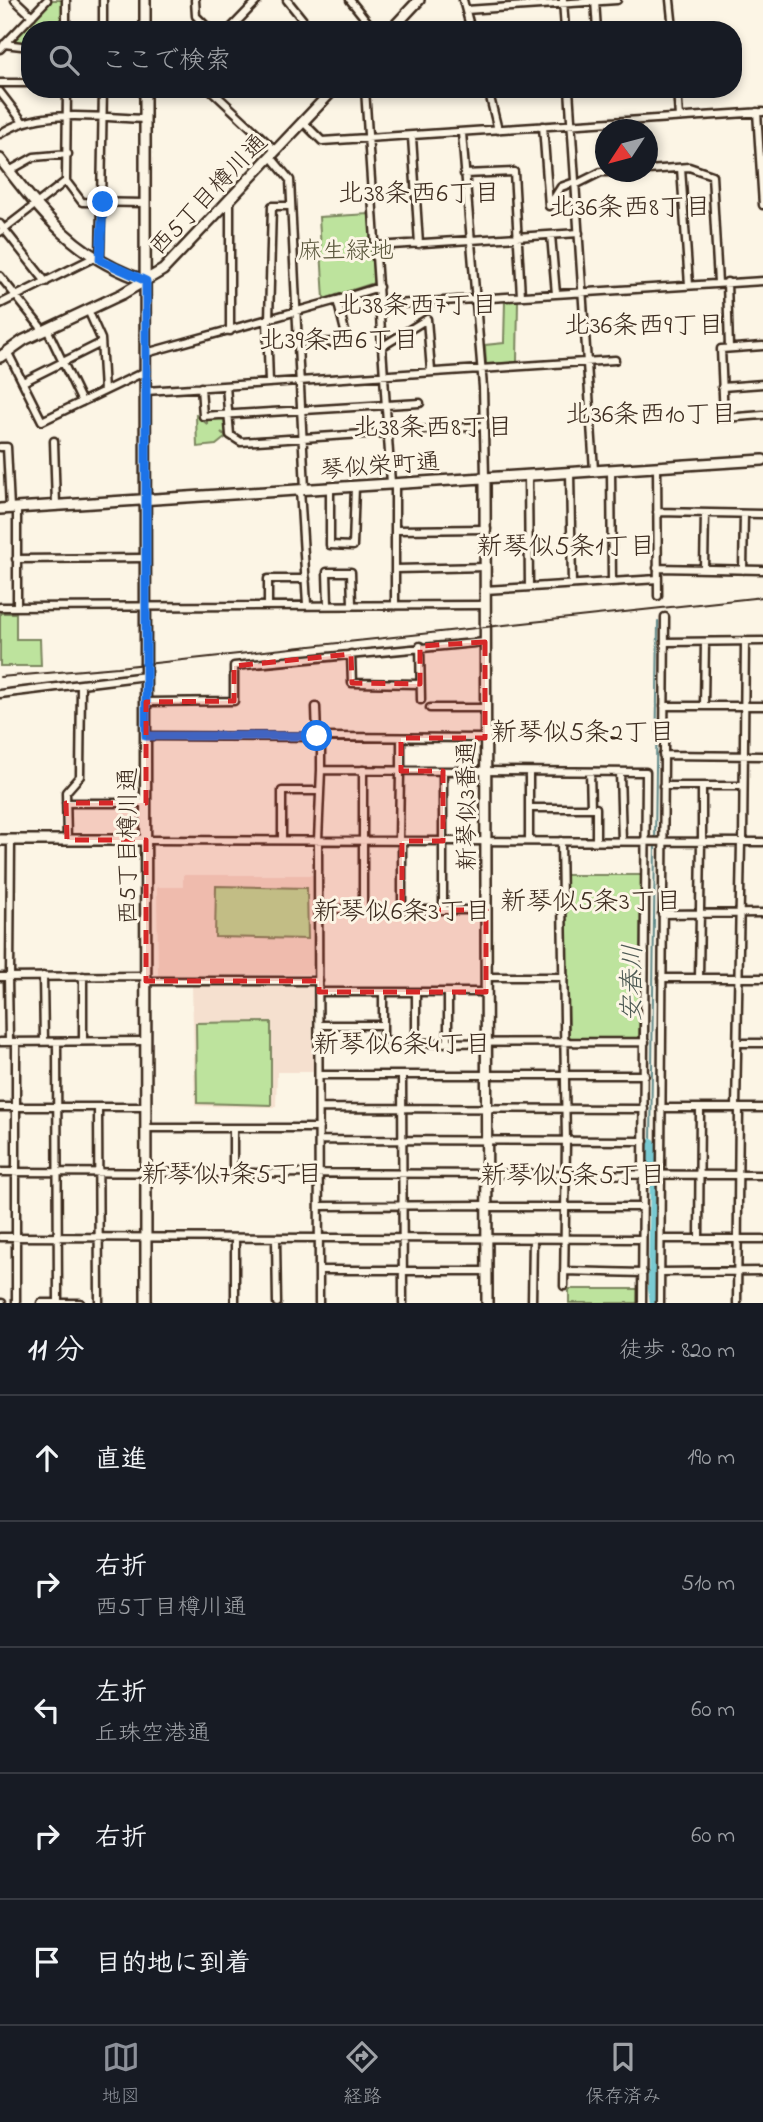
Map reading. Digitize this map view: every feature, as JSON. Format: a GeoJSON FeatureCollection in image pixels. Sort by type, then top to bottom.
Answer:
{"type":"FeatureCollection","features":[{"type":"Feature","properties":{"kind":"street"},"geometry":{"type":"LineString","coordinates":[[15,0],[32,16]]}},
{"type":"Feature","properties":{"kind":"street"},"geometry":{"type":"LineString","coordinates":[[27,21],[47,0]]}},
{"type":"Feature","properties":{"kind":"street"},"geometry":{"type":"LineString","coordinates":[[66,0],[66,21]]}},
{"type":"Feature","properties":{"kind":"street"},"geometry":{"type":"LineString","coordinates":[[103,0],[103,21]]}},
{"type":"Feature","properties":{"kind":"street"},"geometry":{"type":"LineString","coordinates":[[145,0],[145,21]]}},
{"type":"Feature","properties":{"kind":"street"},"geometry":{"type":"LineString","coordinates":[[195,0],[196,16],[201,21]]}},
{"type":"Feature","properties":{"kind":"street"},"geometry":{"type":"LineString","coordinates":[[238,21],[258,0]]}},
{"type":"Feature","properties":{"kind":"street"},"geometry":{"type":"LineString","coordinates":[[287,0],[303,21]]}},
{"type":"Feature","properties":{"kind":"street"},"geometry":{"type":"LineString","coordinates":[[350,0],[367,21]]}},
{"type":"Feature","properties":{"kind":"street"},"geometry":{"type":"LineString","coordinates":[[399,21],[419,0]]}},
{"type":"Feature","properties":{"kind":"street"},"geometry":{"type":"LineString","coordinates":[[463,0],[469,21]]}},
{"type":"Feature","properties":{"kind":"street"},"geometry":{"type":"LineString","coordinates":[[466,10],[617,0]]}},
{"type":"Feature","properties":{"kind":"street"},"geometry":{"type":"LineString","coordinates":[[670,0],[672,21]]}},
{"type":"Feature","properties":{"kind":"street"},"geometry":{"type":"LineString","coordinates":[[595,1],[596,21]]}},
{"type":"Feature","properties":{"kind":"street"},"geometry":{"type":"LineString","coordinates":[[563,2],[564,21]]}},
{"type":"Feature","properties":{"kind":"street"},"geometry":{"type":"LineString","coordinates":[[2,46],[21,27]]}},
{"type":"Feature","properties":{"kind":"street"},"geometry":{"type":"LineString","coordinates":[[2,46],[21,47]]}},
{"type":"Feature","properties":{"kind":"street"},"geometry":{"type":"LineString","coordinates":[[0,83],[21,83]]}},
{"type":"Feature","properties":{"kind":"street"},"geometry":{"type":"LineString","coordinates":[[0,92],[23,122]]}},
{"type":"Feature","properties":{"kind":"street"},"geometry":{"type":"LineString","coordinates":[[67,98],[66,181],[82,202],[145,203]]}},
{"type":"Feature","properties":{"kind":"street"},"geometry":{"type":"LineString","coordinates":[[98,258],[103,202],[103,98]]}},
{"type":"Feature","properties":{"kind":"street"},"geometry":{"type":"LineString","coordinates":[[145,98],[146,281]]}},
{"type":"Feature","properties":{"kind":"street"},"geometry":{"type":"LineString","coordinates":[[219,98],[273,154],[290,180],[303,437],[307,604]]}},
{"type":"Feature","properties":{"kind":"street","name":"西5丁目樽川通"},"geometry":{"type":"LineString","coordinates":[[146,1303],[146,281],[163,270],[326,98]]}},
{"type":"Feature","properties":{"kind":"street"},"geometry":{"type":"LineString","coordinates":[[366,98],[396,530],[395,606]]}},
{"type":"Feature","properties":{"kind":"street"},"geometry":{"type":"LineString","coordinates":[[490,98],[498,130]]}},
{"type":"Feature","properties":{"kind":"street"},"geometry":{"type":"LineString","coordinates":[[570,98],[594,470]]}},
{"type":"Feature","properties":{"kind":"street"},"geometry":{"type":"LineString","coordinates":[[678,98],[679,117]]}},
{"type":"Feature","properties":{"kind":"street"},"geometry":{"type":"LineString","coordinates":[[303,122],[322,141],[760,112],[763,205]]}},
{"type":"Feature","properties":{"kind":"street"},"geometry":{"type":"LineString","coordinates":[[0,134],[23,122],[67,118],[145,119]]}},
{"type":"Feature","properties":{"kind":"street"},"geometry":{"type":"LineString","coordinates":[[543,126],[549,206],[561,187],[595,175]]}},
{"type":"Feature","properties":{"kind":"street"},"geometry":{"type":"LineString","coordinates":[[462,133],[468,241],[481,369],[485,477]]}},
{"type":"Feature","properties":{"kind":"street"},"geometry":{"type":"LineString","coordinates":[[412,136],[419,244]]}},
{"type":"Feature","properties":{"kind":"street"},"geometry":{"type":"LineString","coordinates":[[9,171],[34,156],[68,154]]}},
{"type":"Feature","properties":{"kind":"street"},"geometry":{"type":"LineString","coordinates":[[0,159],[64,236],[98,258],[146,281]]}},
{"type":"Feature","properties":{"kind":"street"},"geometry":{"type":"LineString","coordinates":[[658,169],[689,167],[712,175],[718,283]]}},
{"type":"Feature","properties":{"kind":"street"},"geometry":{"type":"LineString","coordinates":[[681,168],[689,285]]}},
{"type":"Feature","properties":{"kind":"street"},"geometry":{"type":"LineString","coordinates":[[464,174],[514,172],[521,296]]}},
{"type":"Feature","properties":{"kind":"street"},"geometry":{"type":"LineString","coordinates":[[46,282],[1,228],[66,181]]}},
{"type":"Feature","properties":{"kind":"street"},"geometry":{"type":"LineString","coordinates":[[230,200],[230,331]]}},
{"type":"Feature","properties":{"kind":"street"},"geometry":{"type":"LineString","coordinates":[[269,383],[272,206],[291,206]]}},
{"type":"Feature","properties":{"kind":"street"},"geometry":{"type":"LineString","coordinates":[[376,246],[579,233]]}},
{"type":"Feature","properties":{"kind":"street"},"geometry":{"type":"LineString","coordinates":[[551,235],[556,294]]}},
{"type":"Feature","properties":{"kind":"street"},"geometry":{"type":"LineString","coordinates":[[0,304],[98,258]]}},
{"type":"Feature","properties":{"kind":"street"},"geometry":{"type":"LineString","coordinates":[[0,276],[45,330],[82,402]]}},
{"type":"Feature","properties":{"kind":"street"},"geometry":{"type":"LineString","coordinates":[[146,281],[45,330],[4,354],[23,382],[42,421],[146,372]]}},
{"type":"Feature","properties":{"kind":"street"},"geometry":{"type":"LineString","coordinates":[[380,305],[763,281]]}},
{"type":"Feature","properties":{"kind":"street"},"geometry":{"type":"LineString","coordinates":[[727,282],[729,348]]}},
{"type":"Feature","properties":{"kind":"street"},"geometry":{"type":"LineString","coordinates":[[146,353],[379,287]]}},
{"type":"Feature","properties":{"kind":"street"},"geometry":{"type":"LineString","coordinates":[[298,343],[343,342],[346,335],[337,300]]}},
{"type":"Feature","properties":{"kind":"street"},"geometry":{"type":"LineString","coordinates":[[88,310],[101,343],[104,391]]}},
{"type":"Feature","properties":{"kind":"street"},"geometry":{"type":"LineString","coordinates":[[383,346],[427,319],[431,371]]}},
{"type":"Feature","properties":{"kind":"street"},"geometry":{"type":"LineString","coordinates":[[23,382],[101,343]]}},
{"type":"Feature","properties":{"kind":"street"},"geometry":{"type":"LineString","coordinates":[[763,346],[721,349],[724,418],[763,415]]}},
{"type":"Feature","properties":{"kind":"street"},"geometry":{"type":"LineString","coordinates":[[146,391],[615,360]]}},
{"type":"Feature","properties":{"kind":"street"},"geometry":{"type":"LineString","coordinates":[[722,387],[763,384]]}},
{"type":"Feature","properties":{"kind":"street"},"geometry":{"type":"LineString","coordinates":[[226,386],[230,435],[241,442],[484,426]]}},
{"type":"Feature","properties":{"kind":"street"},"geometry":{"type":"LineString","coordinates":[[201,387],[203,416],[420,403]]}},
{"type":"Feature","properties":{"kind":"street"},"geometry":{"type":"LineString","coordinates":[[54,441],[57,505]]}},
{"type":"Feature","properties":{"kind":"street"},"geometry":{"type":"LineString","coordinates":[[0,447],[7,447],[17,607]]}},
{"type":"Feature","properties":{"kind":"street","name":"琴似栄町通"},"geometry":{"type":"LineString","coordinates":[[9,508],[763,460]]}},
{"type":"Feature","properties":{"kind":"street"},"geometry":{"type":"LineString","coordinates":[[657,466],[658,596]]}},
{"type":"Feature","properties":{"kind":"street"},"geometry":{"type":"LineString","coordinates":[[611,469],[612,582]]}},
{"type":"Feature","properties":{"kind":"street"},"geometry":{"type":"LineString","coordinates":[[570,472],[572,584]]}},
{"type":"Feature","properties":{"kind":"street"},"geometry":{"type":"LineString","coordinates":[[528,475],[529,587]]}},
{"type":"Feature","properties":{"kind":"street","name":"新琴似3番通"},"geometry":{"type":"LineString","coordinates":[[485,477],[487,1303]]}},
{"type":"Feature","properties":{"kind":"street"},"geometry":{"type":"LineString","coordinates":[[330,487],[330,545],[353,546],[355,486]]}},
{"type":"Feature","properties":{"kind":"street"},"geometry":{"type":"LineString","coordinates":[[657,512],[763,514]]}},
{"type":"Feature","properties":{"kind":"street"},"geometry":{"type":"LineString","coordinates":[[704,569],[705,513]]}},
{"type":"Feature","properties":{"kind":"street"},"geometry":{"type":"LineString","coordinates":[[743,570],[744,513]]}},
{"type":"Feature","properties":{"kind":"street"},"geometry":{"type":"LineString","coordinates":[[396,530],[486,529]]}},
{"type":"Feature","properties":{"kind":"street"},"geometry":{"type":"LineString","coordinates":[[16,559],[146,558]]}},
{"type":"Feature","properties":{"kind":"street"},"geometry":{"type":"LineString","coordinates":[[396,569],[486,567]]}},
{"type":"Feature","properties":{"kind":"street"},"geometry":{"type":"LineString","coordinates":[[657,568],[763,570]]}},
{"type":"Feature","properties":{"kind":"street"},"geometry":{"type":"LineString","coordinates":[[328,604],[327,572],[351,572],[352,604]]}},
{"type":"Feature","properties":{"kind":"street"},"geometry":{"type":"LineString","coordinates":[[268,605],[268,579],[306,579]]}},
{"type":"Feature","properties":{"kind":"street"},"geometry":{"type":"LineString","coordinates":[[485,590],[658,579]]}},
{"type":"Feature","properties":{"kind":"street"},"geometry":{"type":"LineString","coordinates":[[0,607],[485,605]]}},
{"type":"Feature","properties":{"kind":"street"},"geometry":{"type":"LineString","coordinates":[[660,1303],[660,841],[665,617]]}},
{"type":"Feature","properties":{"kind":"street"},"geometry":{"type":"LineString","coordinates":[[737,1303],[738,1043],[745,641]]}},
{"type":"Feature","properties":{"kind":"street"},"geometry":{"type":"LineString","coordinates":[[665,642],[763,641]]}},
{"type":"Feature","properties":{"kind":"street"},"geometry":{"type":"LineString","coordinates":[[146,702],[234,701],[234,666],[420,646],[485,642]]}},
{"type":"Feature","properties":{"kind":"street"},"geometry":{"type":"LineString","coordinates":[[704,706],[705,642]]}},
{"type":"Feature","properties":{"kind":"street"},"geometry":{"type":"LineString","coordinates":[[420,646],[421,700]]}},
{"type":"Feature","properties":{"kind":"street"},"geometry":{"type":"LineString","coordinates":[[351,654],[352,683],[420,684]]}},
{"type":"Feature","properties":{"kind":"street"},"geometry":{"type":"LineString","coordinates":[[0,694],[146,676]]}},
{"type":"Feature","properties":{"kind":"street"},"geometry":{"type":"LineString","coordinates":[[67,840],[66,792],[80,776],[81,685]]}},
{"type":"Feature","properties":{"kind":"street"},"geometry":{"type":"LineString","coordinates":[[664,706],[763,706]]}},
{"type":"Feature","properties":{"kind":"street"},"geometry":{"type":"LineString","coordinates":[[316,707],[321,770],[318,840],[319,1303]]}},
{"type":"Feature","properties":{"kind":"street"},"geometry":{"type":"LineString","coordinates":[[430,708],[485,708]]}},
{"type":"Feature","properties":{"kind":"street"},"geometry":{"type":"LineString","coordinates":[[146,736],[485,738]]}},
{"type":"Feature","properties":{"kind":"street"},"geometry":{"type":"LineString","coordinates":[[401,738],[402,909],[486,910]]}},
{"type":"Feature","properties":{"kind":"street"},"geometry":{"type":"LineString","coordinates":[[663,755],[763,755]]}},
{"type":"Feature","properties":{"kind":"street"},"geometry":{"type":"LineString","coordinates":[[321,770],[646,772],[648,841],[644,1141],[647,1173],[643,1207],[642,1303]]}},
{"type":"Feature","properties":{"kind":"street"},"geometry":{"type":"LineString","coordinates":[[318,909],[363,909],[363,770]]}},
{"type":"Feature","properties":{"kind":"street"},"geometry":{"type":"LineString","coordinates":[[443,771],[443,909]]}},
{"type":"Feature","properties":{"kind":"street"},"geometry":{"type":"LineString","coordinates":[[529,772],[529,841]]}},
{"type":"Feature","properties":{"kind":"street"},"geometry":{"type":"LineString","coordinates":[[590,772],[591,808]]}},
{"type":"Feature","properties":{"kind":"street"},"geometry":{"type":"LineString","coordinates":[[620,772],[622,841]]}},
{"type":"Feature","properties":{"kind":"street"},"geometry":{"type":"LineString","coordinates":[[663,786],[743,786]]}},
{"type":"Feature","properties":{"kind":"street"},"geometry":{"type":"LineString","coordinates":[[699,978],[702,786]]}},
{"type":"Feature","properties":{"kind":"street"},"geometry":{"type":"LineString","coordinates":[[282,840],[282,791],[319,790]]}},
{"type":"Feature","properties":{"kind":"street"},"geometry":{"type":"LineString","coordinates":[[66,803],[146,803]]}},
{"type":"Feature","properties":{"kind":"street"},"geometry":{"type":"LineString","coordinates":[[529,808],[596,808],[596,841]]}},
{"type":"Feature","properties":{"kind":"street"},"geometry":{"type":"LineString","coordinates":[[0,839],[763,842]]}},
{"type":"Feature","properties":{"kind":"street"},"geometry":{"type":"LineString","coordinates":[[11,840],[6,977],[16,1107],[16,1303]]}},
{"type":"Feature","properties":{"kind":"street"},"geometry":{"type":"LineString","coordinates":[[561,841],[566,1075],[564,1286]]}},
{"type":"Feature","properties":{"kind":"street"},"geometry":{"type":"LineString","coordinates":[[0,913],[10,913]]}},
{"type":"Feature","properties":{"kind":"street"},"geometry":{"type":"LineString","coordinates":[[662,914],[763,913]]}},
{"type":"Feature","properties":{"kind":"street"},"geometry":{"type":"LineString","coordinates":[[43,976],[44,1041]]}},
{"type":"Feature","properties":{"kind":"street"},"geometry":{"type":"LineString","coordinates":[[83,976],[83,1041]]}},
{"type":"Feature","properties":{"kind":"street"},"geometry":{"type":"LineString","coordinates":[[6,977],[318,981]]}},
{"type":"Feature","properties":{"kind":"street"},"geometry":{"type":"LineString","coordinates":[[486,977],[564,977]]}},
{"type":"Feature","properties":{"kind":"street"},"geometry":{"type":"LineString","coordinates":[[662,978],[763,978]]}},
{"type":"Feature","properties":{"kind":"street"},"geometry":{"type":"LineString","coordinates":[[318,992],[486,992]]}},
{"type":"Feature","properties":{"kind":"street"},"geometry":{"type":"LineString","coordinates":[[383,992],[383,1039],[416,1042],[645,1042]]}},
{"type":"Feature","properties":{"kind":"street"},"geometry":{"type":"LineString","coordinates":[[416,992],[416,1042]]}},
{"type":"Feature","properties":{"kind":"street"},"geometry":{"type":"LineString","coordinates":[[448,992],[448,1042]]}},
{"type":"Feature","properties":{"kind":"street"},"geometry":{"type":"LineString","coordinates":[[318,1024],[383,1025]]}},
{"type":"Feature","properties":{"kind":"street"},"geometry":{"type":"LineString","coordinates":[[0,1042],[146,1041]]}},
{"type":"Feature","properties":{"kind":"street"},"geometry":{"type":"LineString","coordinates":[[57,1042],[58,1303]]}},
{"type":"Feature","properties":{"kind":"street"},"geometry":{"type":"LineString","coordinates":[[738,1043],[763,1043]]}},
{"type":"Feature","properties":{"kind":"street"},"geometry":{"type":"LineString","coordinates":[[319,1075],[645,1075]]}},
{"type":"Feature","properties":{"kind":"street"},"geometry":{"type":"LineString","coordinates":[[402,1075],[403,1303]]}},
{"type":"Feature","properties":{"kind":"street"},"geometry":{"type":"LineString","coordinates":[[0,1107],[146,1107]]}},
{"type":"Feature","properties":{"kind":"street"},"geometry":{"type":"LineString","coordinates":[[98,1107],[99,1303]]}},
{"type":"Feature","properties":{"kind":"street"},"geometry":{"type":"LineString","coordinates":[[319,1108],[644,1109]]}},
{"type":"Feature","properties":{"kind":"street"},"geometry":{"type":"LineString","coordinates":[[661,1108],[763,1108]]}},
{"type":"Feature","properties":{"kind":"street"},"geometry":{"type":"LineString","coordinates":[[699,1239],[700,1108]]}},
{"type":"Feature","properties":{"kind":"street"},"geometry":{"type":"LineString","coordinates":[[146,1128],[319,1129]]}},
{"type":"Feature","properties":{"kind":"street"},"geometry":{"type":"LineString","coordinates":[[233,1129],[233,1173]]}},
{"type":"Feature","properties":{"kind":"street"},"geometry":{"type":"LineString","coordinates":[[319,1140],[644,1141]]}},
{"type":"Feature","properties":{"kind":"street"},"geometry":{"type":"LineString","coordinates":[[0,1172],[763,1174]]}},
{"type":"Feature","properties":{"kind":"street"},"geometry":{"type":"LineString","coordinates":[[319,1206],[643,1207]]}},
{"type":"Feature","properties":{"kind":"street"},"geometry":{"type":"LineString","coordinates":[[0,1237],[642,1239]]}},
{"type":"Feature","properties":{"kind":"street"},"geometry":{"type":"LineString","coordinates":[[235,1238],[235,1303]]}},
{"type":"Feature","properties":{"kind":"street"},"geometry":{"type":"LineString","coordinates":[[276,1238],[276,1303]]}},
{"type":"Feature","properties":{"kind":"street"},"geometry":{"type":"LineString","coordinates":[[532,1303],[533,1238]]}},
{"type":"Feature","properties":{"kind":"street"},"geometry":{"type":"LineString","coordinates":[[661,1239],[763,1239]]}},
{"type":"Feature","properties":{"kind":"street"},"geometry":{"type":"LineString","coordinates":[[319,1270],[487,1272]]}},
{"type":"Feature","properties":{"kind":"street"},"geometry":{"type":"LineString","coordinates":[[564,1271],[643,1273]]}},
{"type":"Feature","properties":{"kind":"street"},"geometry":{"type":"LineString","coordinates":[[660,1272],[763,1271]]}},
{"type":"Feature","properties":{"kind":"street"},"geometry":{"type":"LineString","coordinates":[[41,1303],[80,1303]]}},
{"type":"Feature","properties":{"kind":"highlighted area"},"geometry":{"type":"Polygon","coordinates":[[[485,642],[485,738],[401,738],[401,771],[443,771],[443,841],[402,841],[402,910],[486,910],[486,992],[319,992],[319,981],[146,981],[146,840],[67,840],[66,803],[146,803],[146,702],[234,701],[234,666],[351,654],[352,683],[420,684],[420,646],[485,642]]]}},
{"type":"Feature","properties":{"kind":"shaded area"},"geometry":{"type":"Polygon","coordinates":[[[183,875],[313,875],[314,974],[158,976],[157,887],[183,887],[183,875]]]}},
{"type":"Feature","properties":{"kind":"shaded area"},"geometry":{"type":"Polygon","coordinates":[[[192,986],[312,986],[313,1072],[277,1072],[276,1107],[195,1106],[192,986]]]}},
{"type":"Feature","properties":{"kind":"green space"},"geometry":{"type":"Polygon","coordinates":[[[52,0],[63,0],[63,21],[32,21],[52,0]]]}},
{"type":"Feature","properties":{"kind":"green space"},"geometry":{"type":"Polygon","coordinates":[[[21,32],[21,44],[11,42],[21,32]]]}},
{"type":"Feature","properties":{"kind":"green space","name":"麻生緑地"},"geometry":{"type":"Polygon","coordinates":[[[369,214],[374,283],[324,299],[319,217],[369,214]]]}},
{"type":"Feature","properties":{"kind":"green space"},"geometry":{"type":"Polygon","coordinates":[[[505,300],[518,300],[517,362],[486,364],[485,345],[504,343],[505,300]]]}},
{"type":"Feature","properties":{"kind":"green space"},"geometry":{"type":"Polygon","coordinates":[[[196,415],[207,424],[207,419],[226,418],[228,436],[221,432],[226,437],[216,445],[197,447],[196,415]]]}},
{"type":"Feature","properties":{"kind":"green space"},"geometry":{"type":"Polygon","coordinates":[[[0,613],[16,613],[16,639],[40,639],[41,666],[0,666],[0,613]]]}},
{"type":"Feature","properties":{"kind":"green space"},"geometry":{"type":"Polygon","coordinates":[[[565,875],[642,875],[639,1039],[572,1039],[569,1036],[565,875]]]}},
{"type":"Feature","properties":{"kind":"green space"},"geometry":{"type":"Polygon","coordinates":[[[216,886],[307,888],[308,939],[215,937],[216,886]]]}},
{"type":"Feature","properties":{"kind":"green space"},"geometry":{"type":"Polygon","coordinates":[[[271,1022],[271,1105],[197,1103],[196,1023],[271,1022]]]}},
{"type":"Feature","properties":{"kind":"green space"},"geometry":{"type":"Polygon","coordinates":[[[569,1289],[638,1289],[638,1303],[569,1303],[569,1289]]]}},
{"type":"Feature","properties":{"kind":"waterway","name":"安春川"},"geometry":{"type":"LineString","coordinates":[[651,1143],[658,621]]}},
{"type":"Feature","properties":{"kind":"waterway","name":"安春川"},"geometry":{"type":"LineString","coordinates":[[651,1143],[655,1179],[655,1303]]}},
{"type":"Feature","properties":{"kind":"railway"},"geometry":{"type":"LineString","coordinates":[[0,677],[118,667],[763,597]]}},
{"type":"Feature","properties":{"kind":"district","name":"北38条西6丁目"},"geometry":{"type":"Point","coordinates":[419,192]}},
{"type":"Feature","properties":{"kind":"district","name":"北36条西8丁目"},"geometry":{"type":"Point","coordinates":[630,206]}},
{"type":"Feature","properties":{"kind":"district","name":"北38条西7丁目"},"geometry":{"type":"Point","coordinates":[417,304]}},
{"type":"Feature","properties":{"kind":"district","name":"北36条西9丁目"},"geometry":{"type":"Point","coordinates":[644,324]}},
{"type":"Feature","properties":{"kind":"district","name":"北39条西6丁目"},"geometry":{"type":"Point","coordinates":[339,339]}},
{"type":"Feature","properties":{"kind":"district","name":"北36条西10丁目"},"geometry":{"type":"Point","coordinates":[651,413]}},
{"type":"Feature","properties":{"kind":"district","name":"北38条西8丁目"},"geometry":{"type":"Point","coordinates":[433,426]}},
{"type":"Feature","properties":{"kind":"district","name":"新琴似5条1丁目"},"geometry":{"type":"Point","coordinates":[566,545]}},
{"type":"Feature","properties":{"kind":"district","name":"新琴似5条2丁目"},"geometry":{"type":"Point","coordinates":[583,731]}},
{"type":"Feature","properties":{"kind":"district","name":"新琴似5条3丁目"},"geometry":{"type":"Point","coordinates":[591,900]}},
{"type":"Feature","properties":{"kind":"district","name":"新琴似6条3丁目"},"geometry":{"type":"Point","coordinates":[402,910]}},
{"type":"Feature","properties":{"kind":"district","name":"新琴似6条4丁目"},"geometry":{"type":"Point","coordinates":[402,1043]}},
{"type":"Feature","properties":{"kind":"district","name":"新琴似7条5丁目"},"geometry":{"type":"Point","coordinates":[232,1173]}},
{"type":"Feature","properties":{"kind":"district","name":"新琴似5条5丁目"},"geometry":{"type":"Point","coordinates":[573,1174]}},
{"type":"Feature","properties":{"kind":"route"},"geometry":{"type":"LineString","coordinates":[[103,202],[103,251],[100,260],[125,274],[146,281],[146,736],[317,736]]}}]}
